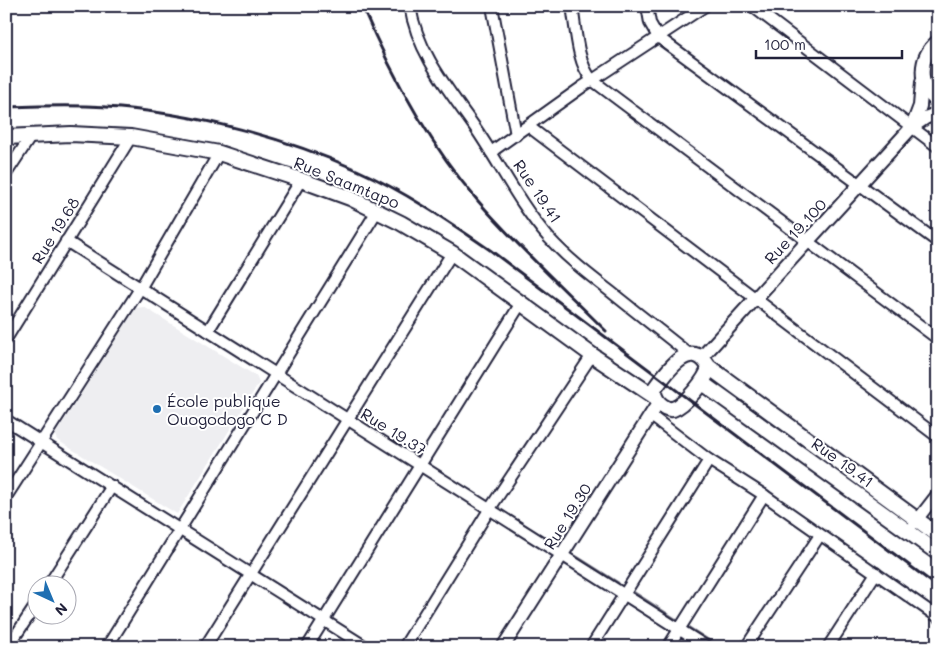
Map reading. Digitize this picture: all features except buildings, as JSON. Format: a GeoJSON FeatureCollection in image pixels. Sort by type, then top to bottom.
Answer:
{"type":"FeatureCollection","features":[{"type":"Feature","properties":{"kind":"main road","name":"Rue Saamtapo"},"geometry":{"type":"LineString","coordinates":[[6,138],[71,134],[131,137],[219,154],[302,180],[350,198],[401,223],[452,253],[657,400]]}},
{"type":"Feature","properties":{"kind":"main road"},"geometry":{"type":"LineString","coordinates":[[680,359],[700,359],[708,372],[702,383],[687,399],[674,408],[668,408],[657,400],[655,388],[680,359]]}},
{"type":"Feature","properties":{"kind":"main road","name":"Rue 19.41"},"geometry":{"type":"LineString","coordinates":[[700,359],[938,535]]}},
{"type":"Feature","properties":{"kind":"main road","name":"Rue 19.41"},"geometry":{"type":"LineString","coordinates":[[702,383],[938,553]]}},
{"type":"Feature","properties":{"kind":"street","name":"Rue 19.41"},"geometry":{"type":"LineString","coordinates":[[410,6],[413,25],[440,79],[491,152],[534,219],[572,261],[700,359]]}},
{"type":"Feature","properties":{"kind":"street"},"geometry":{"type":"LineString","coordinates":[[492,6],[516,135]]}},
{"type":"Feature","properties":{"kind":"street"},"geometry":{"type":"LineString","coordinates":[[572,6],[582,62],[585,72],[592,80],[938,338]]}},
{"type":"Feature","properties":{"kind":"street"},"geometry":{"type":"LineString","coordinates":[[647,6],[650,23],[658,37],[938,242]]}},
{"type":"Feature","properties":{"kind":"street"},"geometry":{"type":"LineString","coordinates":[[491,152],[592,80],[705,6]]}},
{"type":"Feature","properties":{"kind":"street"},"geometry":{"type":"LineString","coordinates":[[752,6],[938,147]]}},
{"type":"Feature","properties":{"kind":"street","name":"Rue 19.100"},"geometry":{"type":"LineString","coordinates":[[912,127],[920,106],[925,58],[937,41]]}},
{"type":"Feature","properties":{"kind":"street"},"geometry":{"type":"LineString","coordinates":[[923,77],[926,90],[938,103]]}},
{"type":"Feature","properties":{"kind":"street","name":"Rue 19.100"},"geometry":{"type":"LineString","coordinates":[[700,359],[912,127],[925,118],[938,113]]}},
{"type":"Feature","properties":{"kind":"street"},"geometry":{"type":"LineString","coordinates":[[528,126],[938,437]]}},
{"type":"Feature","properties":{"kind":"street"},"geometry":{"type":"LineString","coordinates":[[6,174],[31,136]]}},
{"type":"Feature","properties":{"kind":"street","name":"Rue 19.68"},"geometry":{"type":"LineString","coordinates":[[6,338],[131,137]]}},
{"type":"Feature","properties":{"kind":"street"},"geometry":{"type":"LineString","coordinates":[[6,497],[141,287],[219,154]]}},
{"type":"Feature","properties":{"kind":"street"},"geometry":{"type":"LineString","coordinates":[[208,331],[302,180]]}},
{"type":"Feature","properties":{"kind":"street"},"geometry":{"type":"LineString","coordinates":[[107,647],[377,211]]}},
{"type":"Feature","properties":{"kind":"street","name":"Rue 19.37"},"geometry":{"type":"LineString","coordinates":[[66,241],[707,647]]}},
{"type":"Feature","properties":{"kind":"street"},"geometry":{"type":"LineString","coordinates":[[205,647],[452,253]]}},
{"type":"Feature","properties":{"kind":"street"},"geometry":{"type":"LineString","coordinates":[[307,647],[521,303]]}},
{"type":"Feature","properties":{"kind":"street"},"geometry":{"type":"LineString","coordinates":[[404,647],[489,510],[592,355]]}},
{"type":"Feature","properties":{"kind":"street","name":"Rue 19.30"},"geometry":{"type":"LineString","coordinates":[[503,647],[650,415],[657,400]]}},
{"type":"Feature","properties":{"kind":"street"},"geometry":{"type":"LineString","coordinates":[[650,415],[709,460],[764,495],[938,617]]}},
{"type":"Feature","properties":{"kind":"street"},"geometry":{"type":"LineString","coordinates":[[6,420],[366,647]]}},
{"type":"Feature","properties":{"kind":"street"},"geometry":{"type":"LineString","coordinates":[[591,647],[709,460]]}},
{"type":"Feature","properties":{"kind":"street"},"geometry":{"type":"LineString","coordinates":[[54,576],[112,486]]}},
{"type":"Feature","properties":{"kind":"street"},"geometry":{"type":"LineString","coordinates":[[908,532],[938,493]]}},
{"type":"Feature","properties":{"kind":"street"},"geometry":{"type":"LineString","coordinates":[[668,647],[764,495]]}},
{"type":"Feature","properties":{"kind":"street"},"geometry":{"type":"LineString","coordinates":[[746,647],[820,535]]}},
{"type":"Feature","properties":{"kind":"street"},"geometry":{"type":"LineString","coordinates":[[828,647],[876,573]]}},
{"type":"Feature","properties":{"kind":"street"},"geometry":{"type":"LineString","coordinates":[[10,644],[28,617]]}},
{"type":"Feature","properties":{"kind":"shaded area","name":"École publique Ouogodogo C D"},"geometry":{"type":"Polygon","coordinates":[[[144,307],[256,376],[259,383],[177,514],[57,440],[55,435],[136,308],[144,307]]]}},
{"type":"Feature","properties":{"kind":"waterway"},"geometry":{"type":"LineString","coordinates":[[577,557],[618,583]]}},
{"type":"Feature","properties":{"kind":"waterway"},"geometry":{"type":"LineString","coordinates":[[633,592],[675,619]]}},
{"type":"Feature","properties":{"kind":"waterway"},"geometry":{"type":"LineString","coordinates":[[689,628],[719,647]]}},
{"type":"Feature","properties":{"kind":"railway"},"geometry":{"type":"LineString","coordinates":[[362,6],[386,58],[413,108],[460,179],[509,235],[606,331]]}},
{"type":"Feature","properties":{"kind":"railway"},"geometry":{"type":"LineString","coordinates":[[6,107],[86,106],[120,108],[155,112],[224,125],[259,134],[325,157],[392,187],[490,250],[938,587]]}},
{"type":"Feature","properties":{"kind":"place","name":"École publique Ouogodogo C D"},"geometry":{"type":"Point","coordinates":[157,409]}}]}
